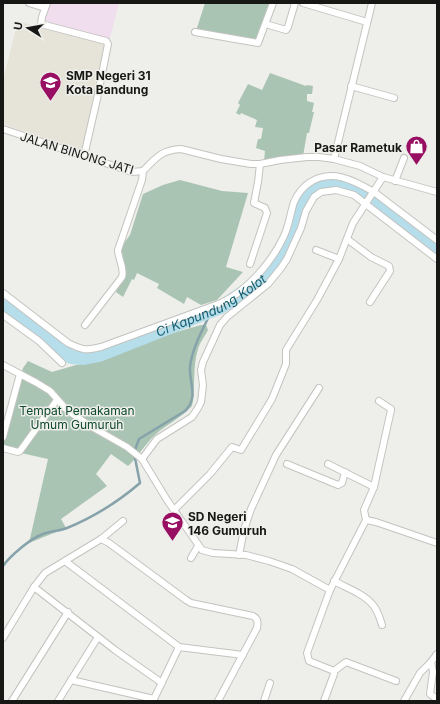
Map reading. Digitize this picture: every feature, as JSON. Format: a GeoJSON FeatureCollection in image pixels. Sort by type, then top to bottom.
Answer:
{"type":"FeatureCollection","features":[{"type":"Feature","properties":{"kind":"street"},"geometry":{"type":"LineString","coordinates":[[30,3],[46,5],[41,24],[106,41],[108,44],[84,156]]}},
{"type":"Feature","properties":{"kind":"street"},"geometry":{"type":"LineString","coordinates":[[195,32],[258,43],[274,3]]}},
{"type":"Feature","properties":{"kind":"street"},"geometry":{"type":"LineString","coordinates":[[269,25],[286,30],[295,3]]}},
{"type":"Feature","properties":{"kind":"street"},"geometry":{"type":"LineString","coordinates":[[303,3],[367,22]]}},
{"type":"Feature","properties":{"kind":"street"},"geometry":{"type":"LineString","coordinates":[[334,159],[372,3]]}},
{"type":"Feature","properties":{"kind":"street"},"geometry":{"type":"LineString","coordinates":[[351,86],[394,98]]}},
{"type":"Feature","properties":{"kind":"street","name":"JALAN BINONG JATI"},"geometry":{"type":"LineString","coordinates":[[3,129],[132,172],[143,171],[159,155],[166,151],[180,149],[221,159],[260,164],[280,160],[319,157],[334,159],[360,166],[383,178],[437,192]]}},
{"type":"Feature","properties":{"kind":"street"},"geometry":{"type":"LineString","coordinates":[[395,181],[404,158]]}},
{"type":"Feature","properties":{"kind":"street"},"geometry":{"type":"LineString","coordinates":[[250,264],[267,213],[266,208],[254,203],[260,164]]}},
{"type":"Feature","properties":{"kind":"street"},"geometry":{"type":"LineString","coordinates":[[85,325],[122,277],[123,269],[118,255],[118,250],[142,180],[143,171]]}},
{"type":"Feature","properties":{"kind":"street"},"geometry":{"type":"LineString","coordinates":[[3,293],[78,349],[84,350],[100,347],[225,301],[245,287],[271,259],[284,237],[297,197],[305,186],[312,181],[327,175],[355,182],[373,193],[437,240]]}},
{"type":"Feature","properties":{"kind":"street"},"geometry":{"type":"LineString","coordinates":[[174,510],[210,474],[232,447],[241,450],[272,398],[286,364],[286,350],[317,300],[339,259],[353,223],[383,178]]}},
{"type":"Feature","properties":{"kind":"street"},"geometry":{"type":"LineString","coordinates":[[140,458],[157,439],[189,419],[198,408],[201,402],[203,385],[203,362],[220,325],[227,317],[268,284],[281,268],[287,259],[301,228],[306,211],[314,197],[324,191],[336,190],[352,194],[367,203],[437,259]]}},
{"type":"Feature","properties":{"kind":"street"},"geometry":{"type":"LineString","coordinates":[[347,239],[371,257],[389,266],[390,268],[390,271],[370,302]]}},
{"type":"Feature","properties":{"kind":"street"},"geometry":{"type":"LineString","coordinates":[[316,250],[339,259]]}},
{"type":"Feature","properties":{"kind":"street"},"geometry":{"type":"LineString","coordinates":[[3,315],[39,341],[62,363]]}},
{"type":"Feature","properties":{"kind":"street"},"geometry":{"type":"LineString","coordinates":[[3,365],[50,391],[67,410],[90,426],[127,447],[140,458],[202,550],[268,561],[292,569],[330,590]]}},
{"type":"Feature","properties":{"kind":"street"},"geometry":{"type":"LineString","coordinates":[[3,437],[20,374]]}},
{"type":"Feature","properties":{"kind":"street"},"geometry":{"type":"LineString","coordinates":[[239,555],[244,530],[276,455],[319,388]]}},
{"type":"Feature","properties":{"kind":"street"},"geometry":{"type":"LineString","coordinates":[[3,448],[18,452],[57,400]]}},
{"type":"Feature","properties":{"kind":"street"},"geometry":{"type":"LineString","coordinates":[[334,671],[308,660],[307,653],[330,590],[366,520],[364,510],[374,487],[391,410],[379,401]]}},
{"type":"Feature","properties":{"kind":"street"},"geometry":{"type":"LineString","coordinates":[[287,464],[338,485],[342,483],[346,472]]}},
{"type":"Feature","properties":{"kind":"street"},"geometry":{"type":"LineString","coordinates":[[328,464],[374,487]]}},
{"type":"Feature","properties":{"kind":"street"},"geometry":{"type":"LineString","coordinates":[[366,520],[437,543]]}},
{"type":"Feature","properties":{"kind":"street"},"geometry":{"type":"LineString","coordinates":[[3,638],[34,586],[49,570],[101,539],[123,521]]}},
{"type":"Feature","properties":{"kind":"street"},"geometry":{"type":"LineString","coordinates":[[101,539],[109,542],[191,603],[253,616],[257,619],[258,623],[256,628],[218,701]]}},
{"type":"Feature","properties":{"kind":"street"},"geometry":{"type":"LineString","coordinates":[[191,558],[198,546]]}},
{"type":"Feature","properties":{"kind":"street"},"geometry":{"type":"LineString","coordinates":[[65,561],[179,647],[243,655]]}},
{"type":"Feature","properties":{"kind":"street"},"geometry":{"type":"LineString","coordinates":[[334,581],[368,600],[376,610],[382,625]]}},
{"type":"Feature","properties":{"kind":"street"},"geometry":{"type":"LineString","coordinates":[[34,586],[98,637],[162,683]]}},
{"type":"Feature","properties":{"kind":"street"},"geometry":{"type":"LineString","coordinates":[[12,701],[68,612]]}},
{"type":"Feature","properties":{"kind":"street"},"geometry":{"type":"LineString","coordinates":[[58,701],[98,637]]}},
{"type":"Feature","properties":{"kind":"street"},"geometry":{"type":"LineString","coordinates":[[71,680],[154,700],[179,647]]}},
{"type":"Feature","properties":{"kind":"street"},"geometry":{"type":"LineString","coordinates":[[404,701],[420,673],[437,654]]}},
{"type":"Feature","properties":{"kind":"street"},"geometry":{"type":"LineString","coordinates":[[324,701],[334,671],[346,662],[396,681]]}},
{"type":"Feature","properties":{"kind":"street"},"geometry":{"type":"LineString","coordinates":[[431,662],[433,672],[430,694],[437,699]]}},
{"type":"Feature","properties":{"kind":"street"},"geometry":{"type":"LineString","coordinates":[[264,701],[270,683]]}},
{"type":"Feature","properties":{"kind":"shaded area"},"geometry":{"type":"Polygon","coordinates":[[[45,3],[119,3],[109,41],[40,19],[45,3]]]}},
{"type":"Feature","properties":{"kind":"shaded area","name":"SMP Negeri 31 Kota Bandung"},"geometry":{"type":"Polygon","coordinates":[[[18,21],[42,28],[43,25],[107,43],[84,152],[3,124],[3,80],[18,21]]]}},
{"type":"Feature","properties":{"kind":"green space"},"geometry":{"type":"Polygon","coordinates":[[[205,3],[273,3],[257,42],[196,31],[205,3]]]}},
{"type":"Feature","properties":{"kind":"green space"},"geometry":{"type":"Polygon","coordinates":[[[270,73],[306,86],[313,86],[312,94],[307,94],[307,101],[314,103],[312,112],[314,112],[309,133],[307,133],[303,156],[273,158],[264,161],[265,151],[256,148],[258,139],[261,139],[263,128],[255,127],[257,120],[241,113],[240,115],[236,113],[240,105],[238,103],[248,84],[262,90],[270,73]]]}},
{"type":"Feature","properties":{"kind":"green space"},"geometry":{"type":"Polygon","coordinates":[[[180,180],[222,191],[248,193],[226,267],[243,272],[217,300],[201,305],[187,297],[184,304],[157,288],[159,284],[137,273],[134,280],[132,279],[123,297],[116,292],[126,272],[121,247],[130,235],[143,194],[163,185],[180,180]]]}},
{"type":"Feature","properties":{"kind":"green space","name":"Tempat Pemakaman Umum Gumuruh"},"geometry":{"type":"Polygon","coordinates":[[[201,325],[206,325],[208,330],[200,344],[196,356],[192,406],[155,435],[128,466],[111,454],[96,474],[107,486],[61,519],[66,528],[29,543],[48,459],[3,449],[23,368],[28,361],[52,372],[76,365],[104,360],[166,335],[201,325]]]}},
{"type":"Feature","properties":{"kind":"waterway","name":"Ci Kapundung Kolot"},"geometry":{"type":"LineString","coordinates":[[3,306],[71,357],[84,358],[99,355],[221,307],[274,270],[289,243],[307,197],[315,188],[328,184],[338,184],[354,188],[437,249]]}},
{"type":"Feature","properties":{"kind":"waterway"},"geometry":{"type":"LineString","coordinates":[[3,566],[33,539],[49,532],[67,528],[87,519],[124,496],[140,483],[134,453],[139,439],[185,411],[189,406],[192,400],[190,373],[191,360],[198,339],[211,312]]}},
{"type":"Feature","properties":{"kind":"place","name":"SMP Negeri 31 Kota Bandung"},"geometry":{"type":"Point","coordinates":[50,102]}},
{"type":"Feature","properties":{"kind":"place","name":"Pasar Rametuk"},"geometry":{"type":"Point","coordinates":[417,166]}},
{"type":"Feature","properties":{"kind":"place","name":"SD Negeri 146 Gumuruh"},"geometry":{"type":"Point","coordinates":[173,542]}}]}
